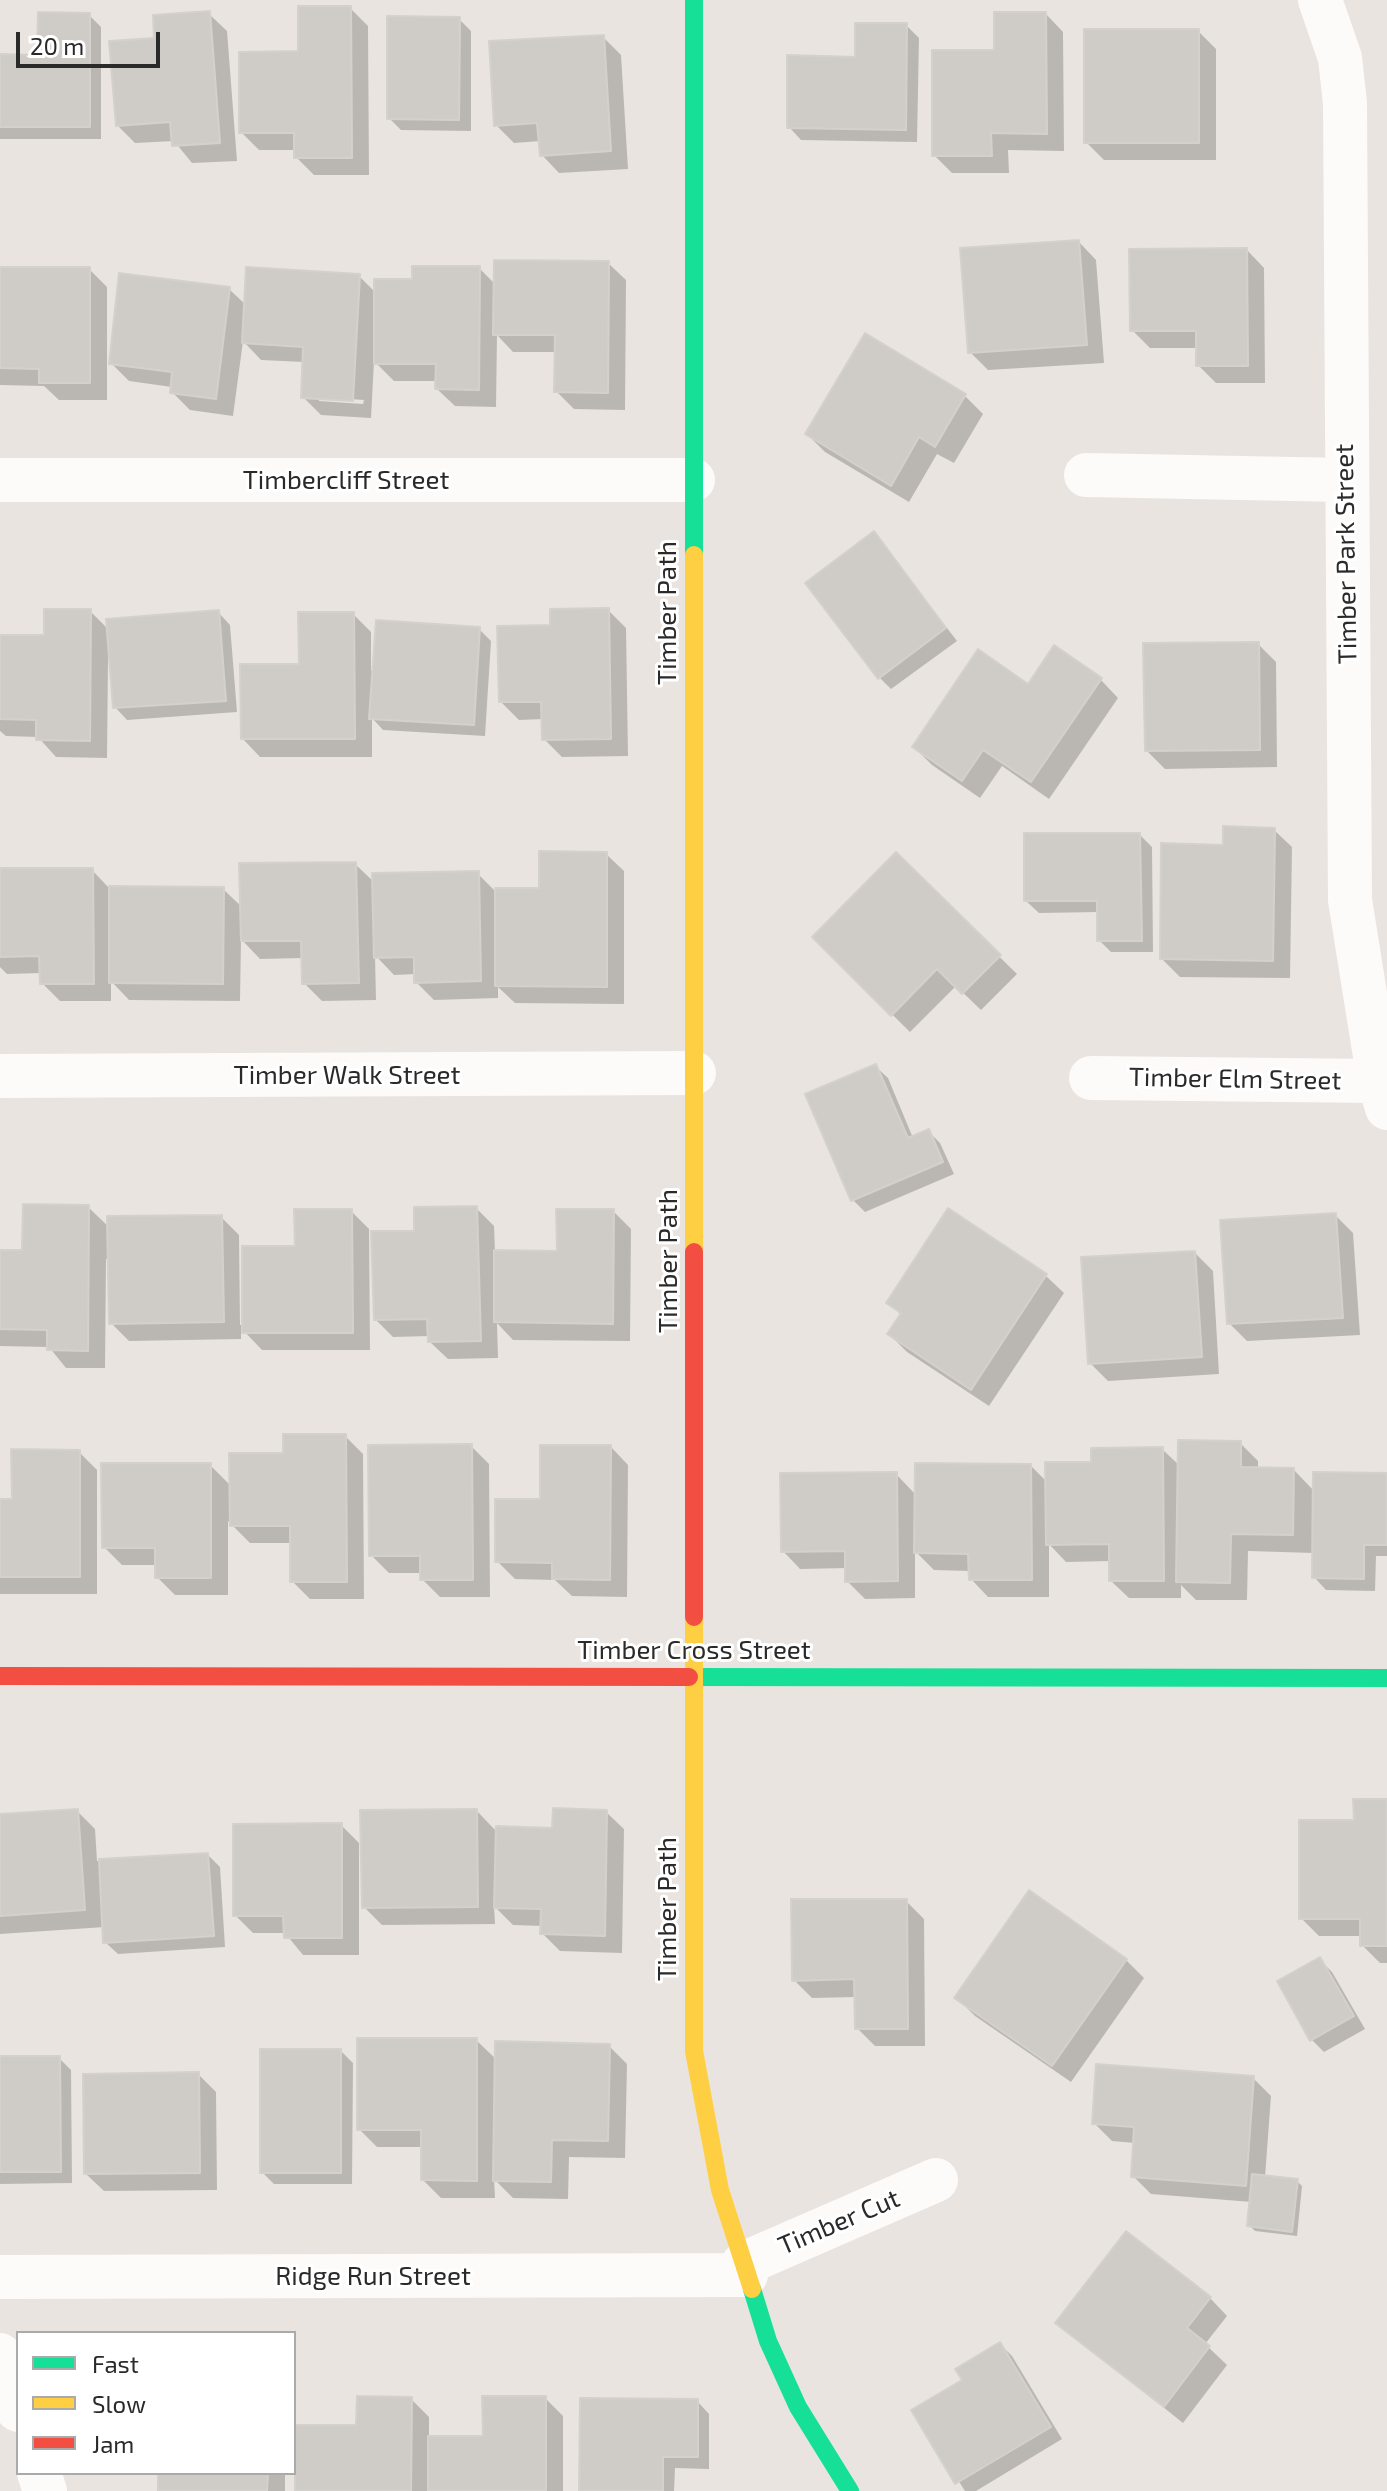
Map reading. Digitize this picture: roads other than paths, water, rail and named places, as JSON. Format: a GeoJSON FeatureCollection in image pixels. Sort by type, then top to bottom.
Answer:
{"type":"FeatureCollection","features":[{"type":"Feature","properties":{"kind":"street","name":"Timber Path"},"geometry":{"type":"LineString","coordinates":[[694,0],[694,2051],[720,2190],[768,2341],[798,2407],[850,2491]]}},
{"type":"Feature","properties":{"kind":"street","name":"Timber Park Street"},"geometry":{"type":"LineString","coordinates":[[1320,0],[1340,58],[1345,103],[1350,900],[1383,1094]]}},
{"type":"Feature","properties":{"kind":"street"},"geometry":{"type":"LineString","coordinates":[[1086,475],[1345,480]]}},
{"type":"Feature","properties":{"kind":"street","name":"Timbercliff Street"},"geometry":{"type":"LineString","coordinates":[[0,480],[693,480]]}},
{"type":"Feature","properties":{"kind":"street","name":"Timber Walk Street"},"geometry":{"type":"LineString","coordinates":[[0,1076],[694,1073]]}},
{"type":"Feature","properties":{"kind":"street","name":"Timber Elm Street"},"geometry":{"type":"LineString","coordinates":[[1091,1078],[1383,1094]]}},
{"type":"Feature","properties":{"kind":"street","name":"Timber Cross Street"},"geometry":{"type":"LineString","coordinates":[[0,1676],[1387,1678]]}},
{"type":"Feature","properties":{"kind":"street","name":"Timber Cut"},"geometry":{"type":"LineString","coordinates":[[744,2270],[936,2180]]}},
{"type":"Feature","properties":{"kind":"street","name":"Ridge Run Street"},"geometry":{"type":"LineString","coordinates":[[0,2277],[744,2270]]}},
{"type":"Feature","properties":{"kind":"street"},"geometry":{"type":"LineString","coordinates":[[0,2355],[16,2404]]}}]}
